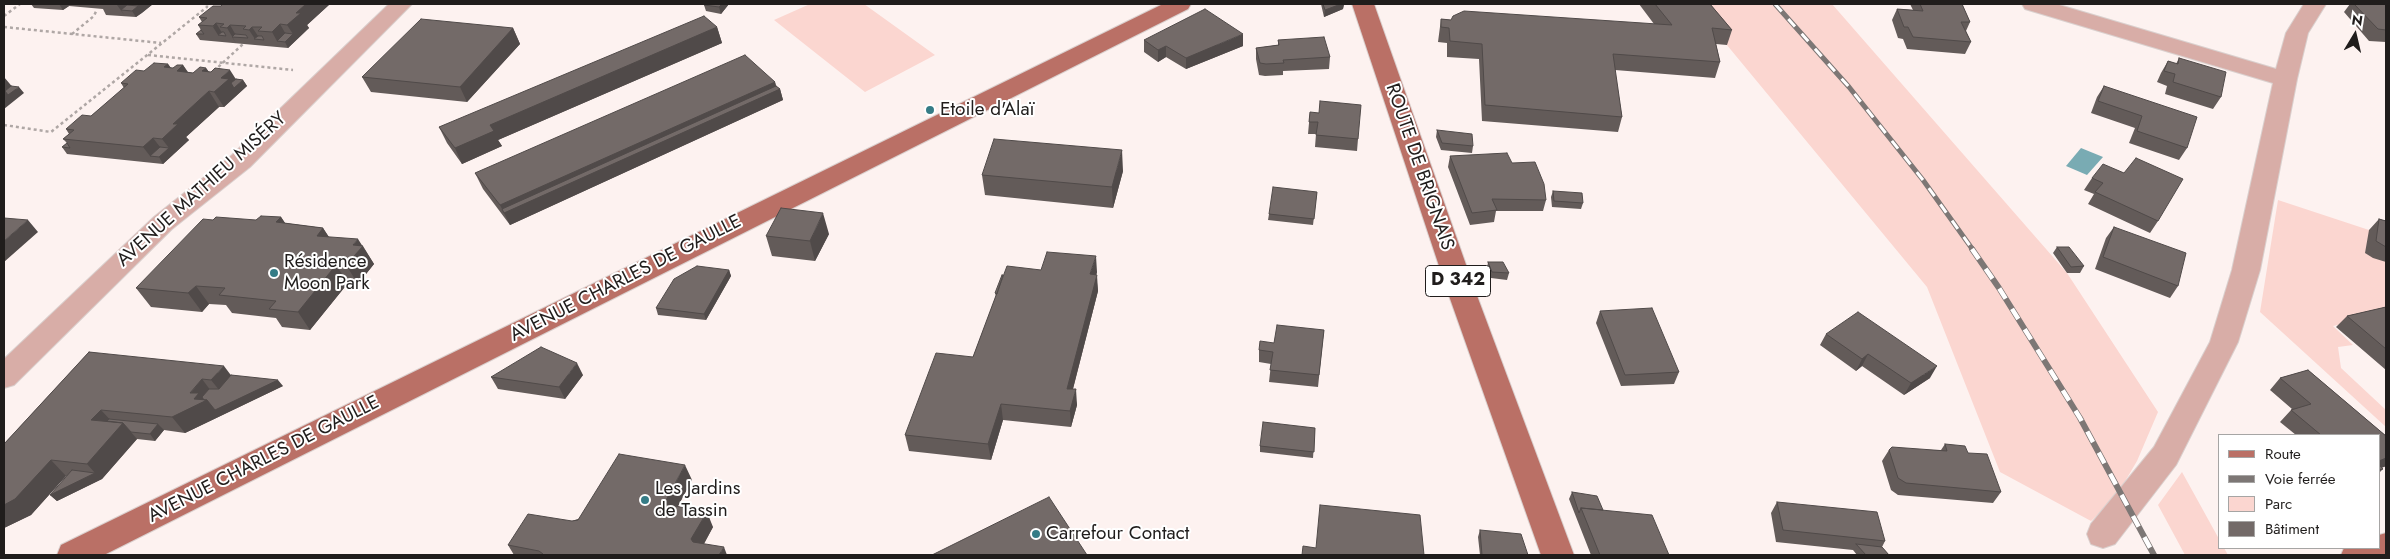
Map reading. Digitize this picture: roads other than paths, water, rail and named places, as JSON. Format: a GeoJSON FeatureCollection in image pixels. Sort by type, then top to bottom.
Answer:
{"type":"FeatureCollection","features":[{"type":"Feature","properties":{"kind":"main road","name":"AVENUE CHARLES DE GAULLE"},"geometry":{"type":"LineString","coordinates":[[73,555],[1180,4]]}},
{"type":"Feature","properties":{"kind":"main road","name":"ROUTE DE BRIGNAIS"},"geometry":{"type":"LineString","coordinates":[[1363,4],[1462,293],[1558,555]]}},
{"type":"Feature","properties":{"kind":"main road"},"geometry":{"type":"LineString","coordinates":[[2357,555],[2379,549]]}},
{"type":"Feature","properties":{"kind":"street","name":"AVENUE MATHIEU MISÉRY"},"geometry":{"type":"LineString","coordinates":[[4,377],[162,223],[242,161],[401,4]]}},
{"type":"Feature","properties":{"kind":"street"},"geometry":{"type":"LineString","coordinates":[[2033,4],[2285,79]]}},
{"type":"Feature","properties":{"kind":"street"},"geometry":{"type":"LineString","coordinates":[[2103,534],[2165,456],[2224,342],[2246,270],[2285,79],[2297,33],[2315,4]]}},
{"type":"Feature","properties":{"kind":"water"},"geometry":{"type":"Polygon","coordinates":[[[2081,148],[2103,157],[2087,175],[2066,166],[2081,148]]]}},
{"type":"Feature","properties":{"kind":"railway"},"geometry":{"type":"LineString","coordinates":[[1775,4],[1849,87],[1923,180],[1973,250]]}},
{"type":"Feature","properties":{"kind":"railway"},"geometry":{"type":"LineString","coordinates":[[1972,249],[1999,288],[2080,418],[2154,555]]}},
{"type":"Feature","properties":{"kind":"place","name":"Etoile d'Alaï"},"geometry":{"type":"Point","coordinates":[930,110]}},
{"type":"Feature","properties":{"kind":"place","name":"Résidence Moon Park"},"geometry":{"type":"Point","coordinates":[274,273]}},
{"type":"Feature","properties":{"kind":"place","name":"Les Jardins de Tassin"},"geometry":{"type":"Point","coordinates":[645,500]}},
{"type":"Feature","properties":{"kind":"place","name":"Carrefour Contact"},"geometry":{"type":"Point","coordinates":[1036,534]}}]}
